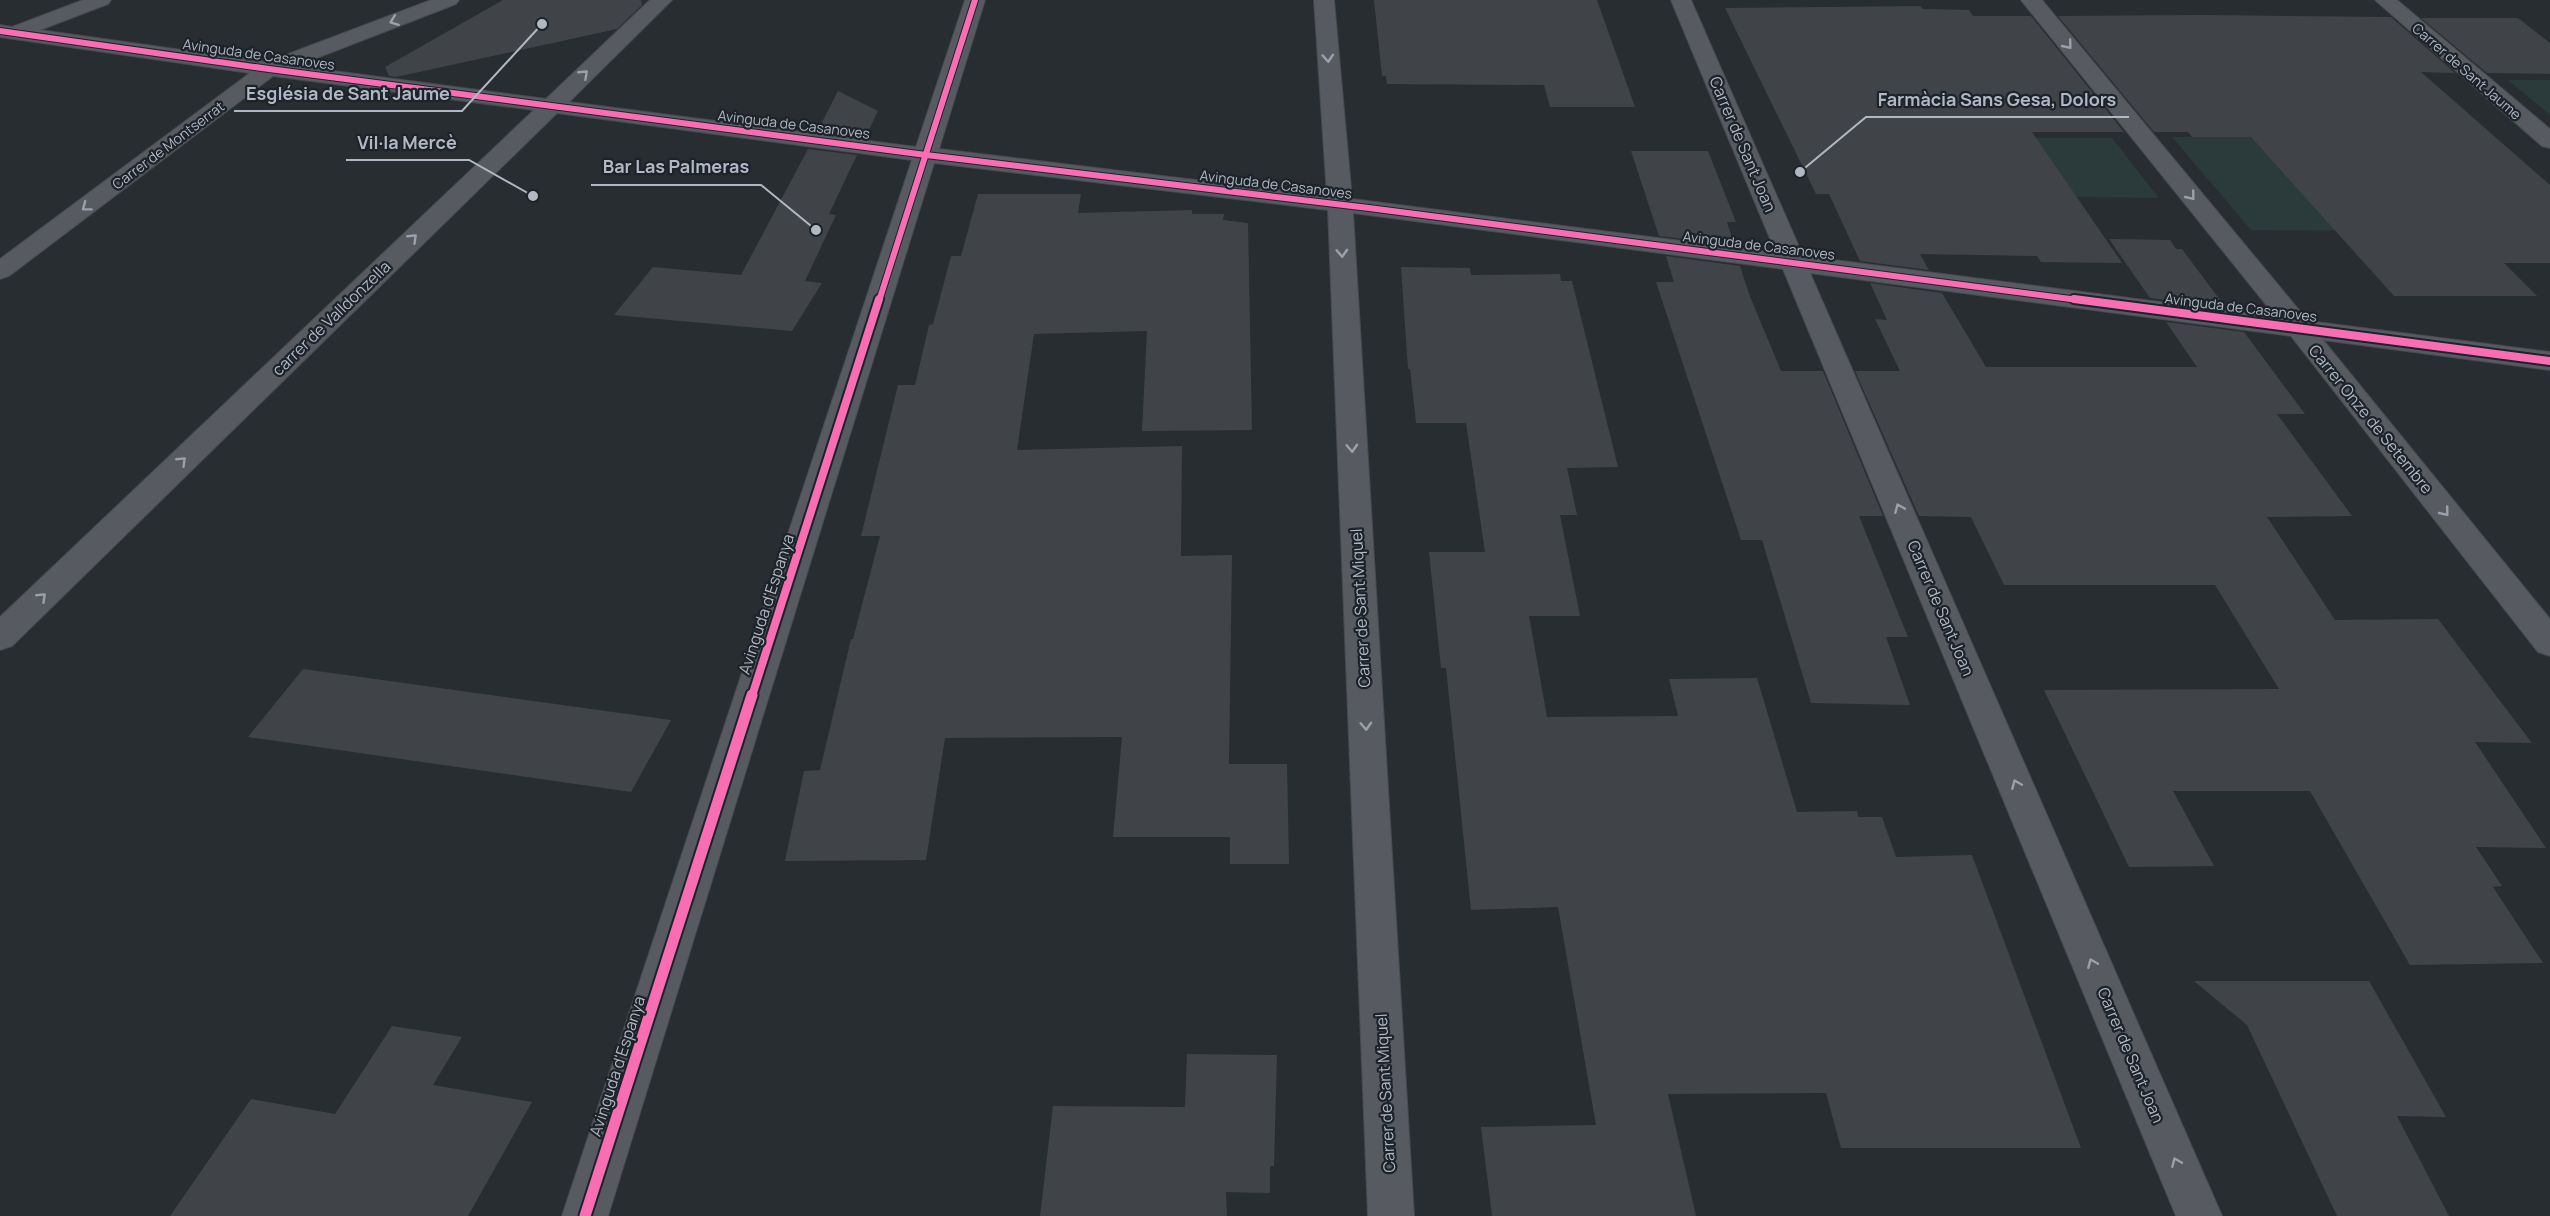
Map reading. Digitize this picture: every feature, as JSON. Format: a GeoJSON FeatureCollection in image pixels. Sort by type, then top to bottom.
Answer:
{"type":"FeatureCollection","features":[{"type":"Feature","properties":{"kind":"street"},"geometry":{"type":"LineString","coordinates":[[5,36],[101,0]]}},
{"type":"Feature","properties":{"kind":"street","name":"Carrer de Montserrat"},"geometry":{"type":"LineString","coordinates":[[0,271],[269,69],[448,0]]}},
{"type":"Feature","properties":{"kind":"street","name":"carrer de Valldonzella"},"geometry":{"type":"LineString","coordinates":[[0,637],[551,105],[663,0]]}},
{"type":"Feature","properties":{"kind":"street","name":"Avinguda d'Espanya"},"geometry":{"type":"LineString","coordinates":[[585,1216],[975,0]]}},
{"type":"Feature","properties":{"kind":"street","name":"Carrer de Sant Miquel"},"geometry":{"type":"LineString","coordinates":[[1324,0],[1340,205],[1391,1216]]}},
{"type":"Feature","properties":{"kind":"street","name":"Carrer de Sant Joan"},"geometry":{"type":"LineString","coordinates":[[1681,0],[2199,1216]]}},
{"type":"Feature","properties":{"kind":"street","name":"Carrer Onze de Setembre"},"geometry":{"type":"LineString","coordinates":[[2031,0],[2299,328],[2550,643]]}},
{"type":"Feature","properties":{"kind":"street","name":"Carrer de Sant Jaume"},"geometry":{"type":"LineString","coordinates":[[2385,0],[2550,141]]}},
{"type":"Feature","properties":{"kind":"street","name":"Avinguda de Casanoves"},"geometry":{"type":"LineString","coordinates":[[5,36],[2550,361]]}},
{"type":"Feature","properties":{"kind":"shaded area"},"geometry":{"type":"Polygon","coordinates":[[[2508,80],[2550,80],[2550,115],[2508,80]]]}},
{"type":"Feature","properties":{"kind":"shaded area"},"geometry":{"type":"Polygon","coordinates":[[[2172,137],[2345,137],[2436,231],[2251,230],[2172,137]]]}},
{"type":"Feature","properties":{"kind":"shaded area"},"geometry":{"type":"Polygon","coordinates":[[[1964,138],[2112,138],[2159,198],[2077,197],[1964,138]]]}},
{"type":"Feature","properties":{"kind":"building"},"geometry":{"type":"Polygon","coordinates":[[[503,0],[641,0],[642,5],[617,29],[396,77],[389,76],[385,67],[503,0]]]}},
{"type":"Feature","properties":{"kind":"building"},"geometry":{"type":"Polygon","coordinates":[[[1374,0],[1597,0],[1635,107],[1550,107],[1544,85],[1387,84],[1386,76],[1382,76],[1374,0]]]}},
{"type":"Feature","properties":{"kind":"building"},"geometry":{"type":"Polygon","coordinates":[[[1920,6],[1923,9],[1969,10],[1973,16],[2031,16],[2124,132],[2032,132],[2122,263],[2041,262],[2037,256],[1920,254],[1929,270],[1860,261],[1829,194],[1816,194],[1725,8],[1920,6]]]}},
{"type":"Feature","properties":{"kind":"building"},"geometry":{"type":"Polygon","coordinates":[[[2058,16],[2391,17],[2455,73],[2421,72],[2550,185],[2550,263],[2504,263],[2537,296],[2394,296],[2251,137],[2192,137],[2188,132],[2154,132],[2058,16]]]}},
{"type":"Feature","properties":{"kind":"building"},"geometry":{"type":"Polygon","coordinates":[[[2421,18],[2518,18],[2550,43],[2550,74],[2487,73],[2421,18]]]}},
{"type":"Feature","properties":{"kind":"building"},"geometry":{"type":"Polygon","coordinates":[[[838,91],[878,111],[865,138],[817,132],[838,91]]]}},
{"type":"Feature","properties":{"kind":"building"},"geometry":{"type":"Polygon","coordinates":[[[808,149],[857,155],[829,214],[836,215],[805,281],[822,283],[792,331],[614,315],[653,267],[741,275],[808,149]]]}},
{"type":"Feature","properties":{"kind":"building"},"geometry":{"type":"Polygon","coordinates":[[[1631,151],[1708,151],[1736,222],[1727,222],[1734,245],[1659,236],[1631,151]]]}},
{"type":"Feature","properties":{"kind":"building"},"geometry":{"type":"Polygon","coordinates":[[[978,194],[1081,194],[1078,213],[1192,210],[1192,214],[1224,214],[1223,220],[1248,223],[1252,430],[1142,431],[1147,331],[1034,334],[1017,450],[1182,446],[1181,556],[1232,555],[1229,764],[1287,764],[1289,864],[1230,864],[1230,837],[1113,837],[1122,737],[945,738],[926,860],[785,861],[804,771],[820,770],[851,639],[853,639],[880,536],[861,536],[898,385],[915,385],[929,325],[933,324],[951,256],[961,256],[978,194]]]}},
{"type":"Feature","properties":{"kind":"building"},"geometry":{"type":"Polygon","coordinates":[[[2109,239],[2170,240],[2176,249],[2182,249],[2226,308],[2150,298],[2109,239]]]}},
{"type":"Feature","properties":{"kind":"building"},"geometry":{"type":"Polygon","coordinates":[[[1666,256],[1740,266],[1749,294],[1781,371],[1823,371],[1883,516],[1859,516],[1908,637],[1886,637],[1910,705],[1811,703],[1762,540],[1741,540],[1656,282],[1674,282],[1666,256]]]}},
{"type":"Feature","properties":{"kind":"building"},"geometry":{"type":"Polygon","coordinates":[[[1401,267],[1470,268],[1471,275],[1560,274],[1561,281],[1572,281],[1618,467],[1567,468],[1577,515],[1560,515],[1580,616],[1529,616],[1547,717],[1678,716],[1669,679],[1757,678],[1797,812],[1857,811],[1858,817],[1882,817],[1896,857],[1972,855],[2081,1148],[1841,1148],[1826,1093],[1668,1094],[1696,1216],[1492,1216],[1481,1127],[1596,1125],[1558,907],[1471,910],[1446,668],[1441,668],[1429,552],[1485,552],[1466,423],[1416,423],[1410,369],[1408,369],[1401,267]]]}},
{"type":"Feature","properties":{"kind":"building"},"geometry":{"type":"Polygon","coordinates":[[[1870,283],[1942,293],[1986,367],[2197,367],[2166,322],[2244,332],[2305,414],[2277,414],[2352,516],[2267,517],[2335,620],[2438,619],[2532,743],[2475,742],[2546,848],[2476,847],[2502,886],[2493,887],[2543,963],[2410,965],[2310,791],[2173,791],[2214,866],[2129,867],[2044,690],[2279,689],[2215,585],[2004,585],[1971,517],[1919,516],[1855,371],[1900,371],[1875,319],[1887,320],[1870,283]]]}},
{"type":"Feature","properties":{"kind":"building"},"geometry":{"type":"Polygon","coordinates":[[[303,669],[671,720],[631,792],[248,737],[303,669]]]}},
{"type":"Feature","properties":{"kind":"building"},"geometry":{"type":"Polygon","coordinates":[[[2194,981],[2369,981],[2446,1117],[2397,1116],[2449,1216],[2337,1216],[2247,1025],[2194,981]]]}},
{"type":"Feature","properties":{"kind":"building"},"geometry":{"type":"Polygon","coordinates":[[[392,1026],[462,1037],[433,1085],[532,1102],[468,1216],[170,1216],[251,1099],[335,1114],[392,1026]]]}},
{"type":"Feature","properties":{"kind":"building"},"geometry":{"type":"Polygon","coordinates":[[[1187,1054],[1277,1055],[1274,1166],[1270,1166],[1270,1193],[1226,1192],[1227,1216],[1040,1216],[1053,1106],[1185,1107],[1187,1054]]]}},
{"type":"Feature","properties":{"kind":"cycle path"},"geometry":{"type":"LineString","coordinates":[[585,1216],[975,0]]}},
{"type":"Feature","properties":{"kind":"cycle path"},"geometry":{"type":"LineString","coordinates":[[0,31],[269,69],[926,155],[1369,208],[2550,361]]}},
{"type":"Feature","properties":{"kind":"place","name":"Església de Sant Jaume"},"geometry":{"type":"Point","coordinates":[542,24]}},
{"type":"Feature","properties":{"kind":"place","name":"Farmàcia Sans Gesa, Dolors"},"geometry":{"type":"Point","coordinates":[1800,172]}},
{"type":"Feature","properties":{"kind":"place","name":"Vil·la Mercè"},"geometry":{"type":"Point","coordinates":[533,196]}},
{"type":"Feature","properties":{"kind":"place","name":"Bar Las Palmeras"},"geometry":{"type":"Point","coordinates":[816,230]}}]}
